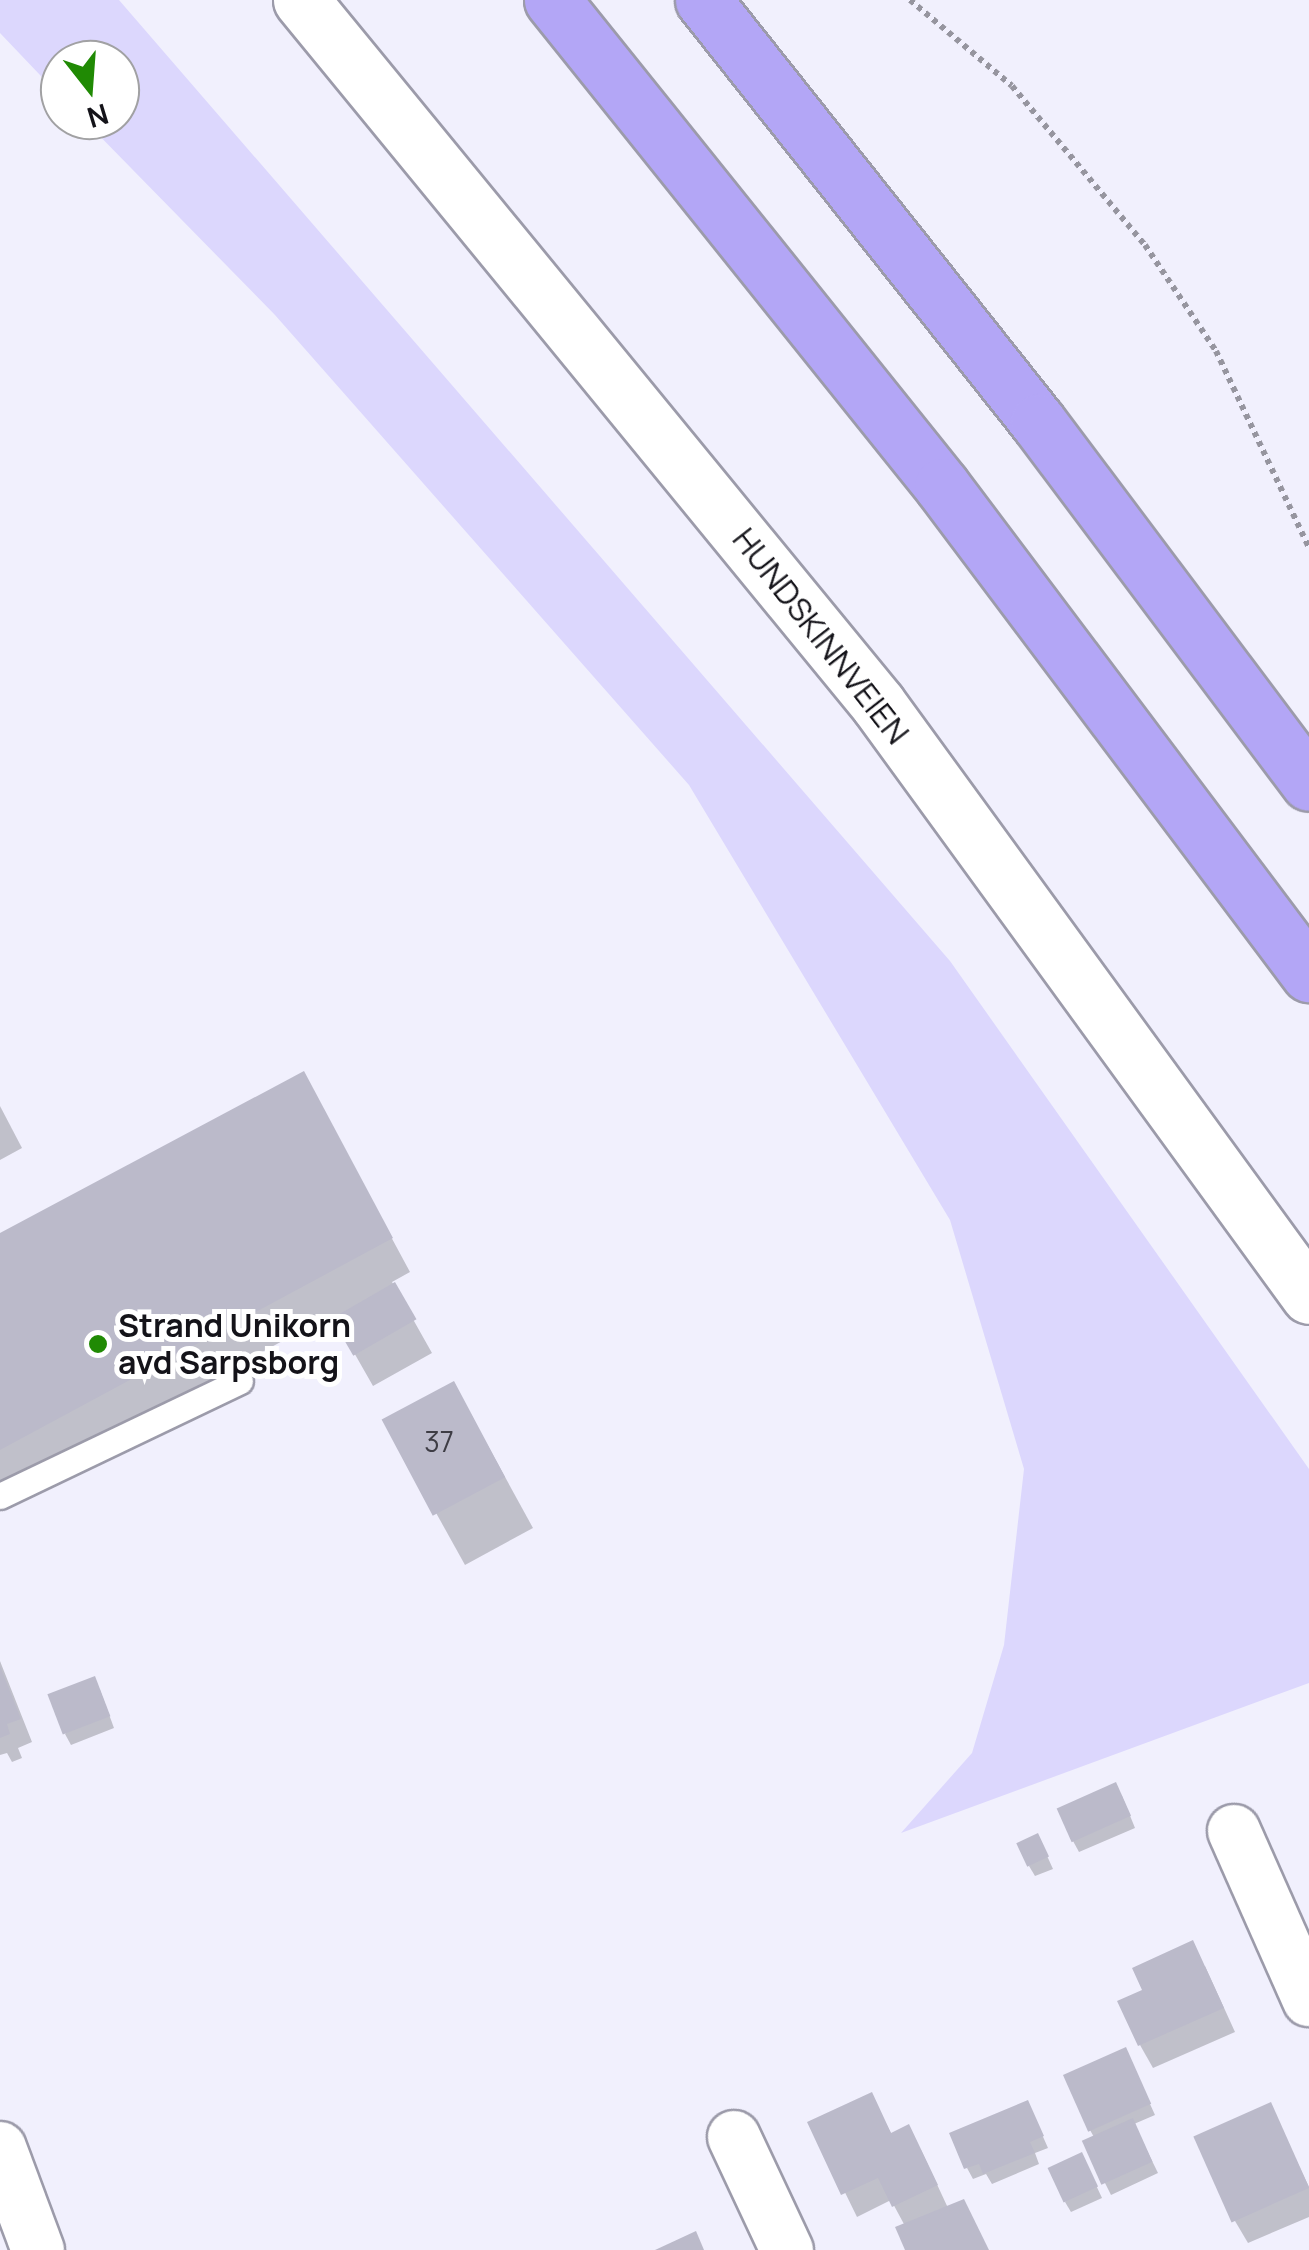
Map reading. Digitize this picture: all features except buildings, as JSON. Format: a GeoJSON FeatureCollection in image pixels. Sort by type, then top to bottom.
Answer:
{"type":"FeatureCollection","features":[{"type":"Feature","properties":{"kind":"highway"},"geometry":{"type":"LineString","coordinates":[[552,0],[942,486],[1309,974]]}},
{"type":"Feature","properties":{"kind":"highway"},"geometry":{"type":"LineString","coordinates":[[703,0],[1038,422],[1309,783]]}},
{"type":"Feature","properties":{"kind":"street","name":"HUNDSKINNVEIEN"},"geometry":{"type":"LineString","coordinates":[[302,0],[878,704],[1309,1296]]}},
{"type":"Feature","properties":{"kind":"street"},"geometry":{"type":"LineString","coordinates":[[1234,1831],[1309,2000]]}},
{"type":"Feature","properties":{"kind":"street"},"geometry":{"type":"LineString","coordinates":[[734,2137],[788,2250]]}},
{"type":"Feature","properties":{"kind":"street"},"geometry":{"type":"LineString","coordinates":[[0,2148],[38,2250]]}},
{"type":"Feature","properties":{"kind":"lane"},"geometry":{"type":"LineString","coordinates":[[0,1496],[240,1381]]}},
{"type":"Feature","properties":{"kind":"path"},"geometry":{"type":"LineString","coordinates":[[910,0],[1012,86],[1145,245],[1216,352],[1309,548]]}},
{"type":"Feature","properties":{"kind":"shaded area"},"geometry":{"type":"Polygon","coordinates":[[[0,0],[119,0],[950,961],[1309,1469],[1309,1683],[901,1833],[972,1753],[1004,1645],[1024,1469],[950,1220],[689,785],[275,315],[104,140],[140,140],[140,40],[40,40],[40,75],[0,33],[0,0]]]}},
{"type":"Feature","properties":{"kind":"place","name":"Strand Unikorn avd Sarpsborg"},"geometry":{"type":"Point","coordinates":[98,1344]}}]}
